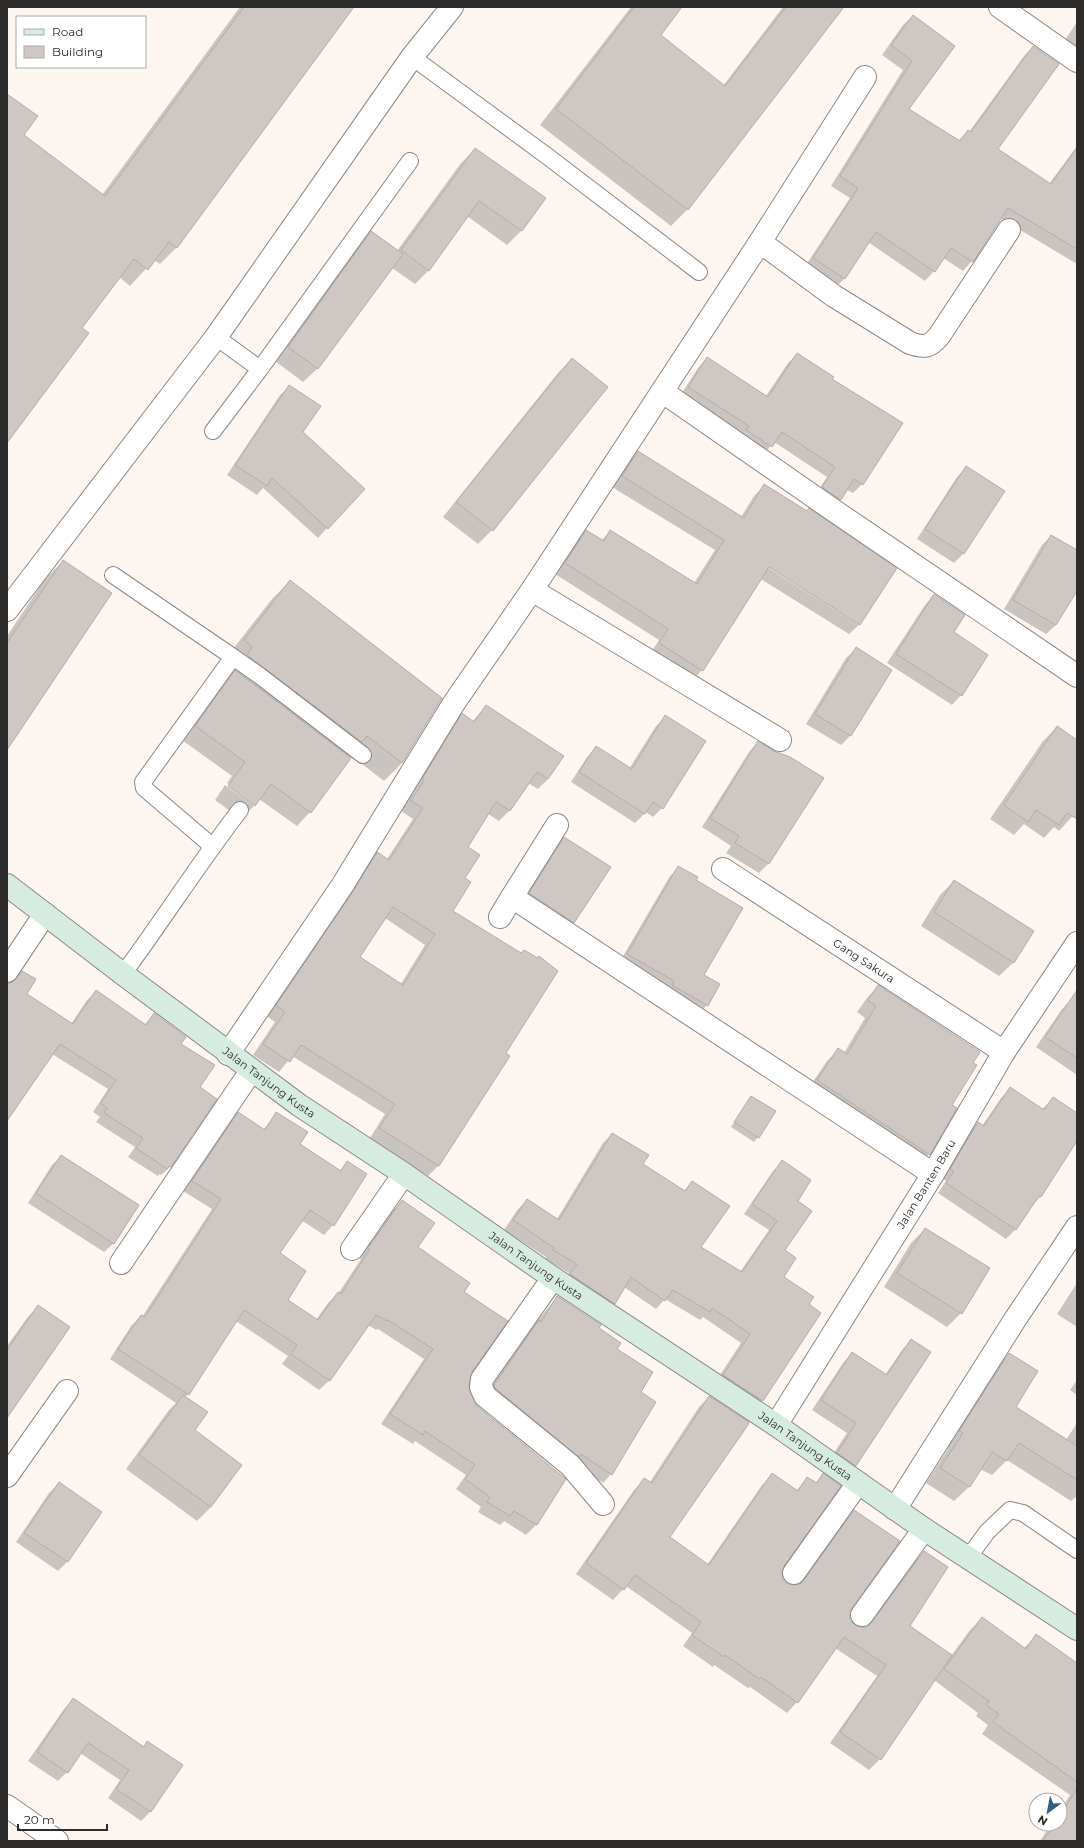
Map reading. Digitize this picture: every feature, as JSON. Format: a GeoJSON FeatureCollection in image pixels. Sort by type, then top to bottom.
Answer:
{"type":"FeatureCollection","features":[{"type":"Feature","properties":{"kind":"street"},"geometry":{"type":"LineString","coordinates":[[7,610],[216,337],[412,57],[452,7]]}},
{"type":"Feature","properties":{"kind":"street"},"geometry":{"type":"LineString","coordinates":[[1000,7],[1077,61]]}},
{"type":"Feature","properties":{"kind":"street"},"geometry":{"type":"LineString","coordinates":[[228,1054],[342,886],[454,703],[532,590],[663,392],[865,77]]}},
{"type":"Feature","properties":{"kind":"street"},"geometry":{"type":"LineString","coordinates":[[760,242],[834,296],[910,343],[922,347],[931,345],[939,336],[1009,230]]}},
{"type":"Feature","properties":{"kind":"street"},"geometry":{"type":"LineString","coordinates":[[663,392],[1077,676]]}},
{"type":"Feature","properties":{"kind":"street"},"geometry":{"type":"LineString","coordinates":[[532,590],[780,740]]}},
{"type":"Feature","properties":{"kind":"street"},"geometry":{"type":"LineString","coordinates":[[500,917],[557,825]]}},
{"type":"Feature","properties":{"kind":"street","name":"Gang Sakura"},"geometry":{"type":"LineString","coordinates":[[723,869],[1004,1052]]}},
{"type":"Feature","properties":{"kind":"street","name":"Jalan Tanjung Kusta"},"geometry":{"type":"LineString","coordinates":[[7,885],[228,1054],[299,1105],[404,1174],[553,1278],[776,1425],[924,1529],[1077,1629]]}},
{"type":"Feature","properties":{"kind":"street"},"geometry":{"type":"LineString","coordinates":[[512,897],[933,1174]]}},
{"type":"Feature","properties":{"kind":"street"},"geometry":{"type":"LineString","coordinates":[[7,971],[45,914]]}},
{"type":"Feature","properties":{"kind":"street","name":"Jalan Banten Baru"},"geometry":{"type":"LineString","coordinates":[[776,1425],[933,1174],[1004,1052],[1077,943]]}},
{"type":"Feature","properties":{"kind":"street"},"geometry":{"type":"LineString","coordinates":[[121,1262],[251,1071]]}},
{"type":"Feature","properties":{"kind":"street"},"geometry":{"type":"LineString","coordinates":[[352,1249],[404,1174]]}},
{"type":"Feature","properties":{"kind":"street"},"geometry":{"type":"LineString","coordinates":[[895,1509],[1016,1318],[1077,1227]]}},
{"type":"Feature","properties":{"kind":"street"},"geometry":{"type":"LineString","coordinates":[[553,1278],[482,1379],[481,1387],[485,1396],[570,1465],[603,1504]]}},
{"type":"Feature","properties":{"kind":"street"},"geometry":{"type":"LineString","coordinates":[[7,1476],[67,1391]]}},
{"type":"Feature","properties":{"kind":"street"},"geometry":{"type":"LineString","coordinates":[[794,1573],[858,1483]]}},
{"type":"Feature","properties":{"kind":"street"},"geometry":{"type":"LineString","coordinates":[[862,1615],[924,1529]]}},
{"type":"Feature","properties":{"kind":"street"},"geometry":{"type":"LineString","coordinates":[[7,1806],[57,1841]]}},
{"type":"Feature","properties":{"kind":"lane"},"geometry":{"type":"LineString","coordinates":[[412,57],[540,151],[700,272]]}},
{"type":"Feature","properties":{"kind":"lane"},"geometry":{"type":"LineString","coordinates":[[212,431],[260,369],[410,161]]}},
{"type":"Feature","properties":{"kind":"lane"},"geometry":{"type":"LineString","coordinates":[[216,337],[260,369]]}},
{"type":"Feature","properties":{"kind":"lane"},"geometry":{"type":"LineString","coordinates":[[113,574],[260,676],[363,755]]}},
{"type":"Feature","properties":{"kind":"lane"},"geometry":{"type":"LineString","coordinates":[[212,846],[144,788],[143,782],[233,657]]}},
{"type":"Feature","properties":{"kind":"lane"},"geometry":{"type":"LineString","coordinates":[[123,974],[160,925],[212,846],[240,810]]}},
{"type":"Feature","properties":{"kind":"lane"},"geometry":{"type":"LineString","coordinates":[[968,1558],[987,1532],[1010,1510],[1022,1513],[1077,1550]]}},
{"type":"Feature","properties":{"kind":"building"},"geometry":{"type":"Polygon","coordinates":[[[244,7],[354,7],[177,248],[169,242],[148,270],[134,259],[82,328],[89,333],[7,443],[7,94],[38,116],[24,135],[105,196],[244,7]]]}},
{"type":"Feature","properties":{"kind":"building"},"geometry":{"type":"Polygon","coordinates":[[[634,7],[682,7],[661,35],[725,86],[786,7],[844,7],[688,210],[556,109],[634,7]]]}},
{"type":"Feature","properties":{"kind":"building"},"geometry":{"type":"Polygon","coordinates":[[[913,15],[955,46],[909,109],[960,141],[968,130],[971,132],[1033,46],[1059,64],[998,149],[1051,184],[1077,148],[1077,249],[1008,208],[973,262],[951,248],[935,272],[876,232],[845,279],[813,258],[858,188],[840,176],[912,61],[891,45],[913,15]]]}},
{"type":"Feature","properties":{"kind":"building"},"geometry":{"type":"Polygon","coordinates":[[[475,148],[546,198],[522,231],[479,201],[429,271],[401,250],[475,148]]]}},
{"type":"Feature","properties":{"kind":"building"},"geometry":{"type":"Polygon","coordinates":[[[371,231],[403,254],[318,369],[288,347],[371,231]]]}},
{"type":"Feature","properties":{"kind":"building"},"geometry":{"type":"Polygon","coordinates":[[[797,353],[834,377],[832,379],[903,423],[863,485],[854,479],[841,500],[822,487],[835,467],[782,432],[772,447],[746,430],[749,426],[688,387],[707,357],[768,397],[797,353]]]}},
{"type":"Feature","properties":{"kind":"building"},"geometry":{"type":"Polygon","coordinates":[[[572,358],[608,387],[493,531],[456,502],[572,358]]]}},
{"type":"Feature","properties":{"kind":"building"},"geometry":{"type":"Polygon","coordinates":[[[289,385],[321,406],[303,432],[365,489],[328,529],[272,478],[267,486],[235,465],[289,385]]]}},
{"type":"Feature","properties":{"kind":"building"},"geometry":{"type":"Polygon","coordinates":[[[638,451],[744,518],[764,484],[807,511],[809,508],[897,568],[860,625],[769,567],[703,671],[659,643],[668,629],[565,563],[586,530],[604,541],[610,530],[697,584],[724,540],[622,476],[638,451]]]}},
{"type":"Feature","properties":{"kind":"building"},"geometry":{"type":"Polygon","coordinates":[[[966,466],[1005,491],[964,554],[925,529],[966,466]]]}},
{"type":"Feature","properties":{"kind":"building"},"geometry":{"type":"Polygon","coordinates":[[[1051,535],[1077,550],[1077,591],[1056,625],[1013,600],[1051,535]]]}},
{"type":"Feature","properties":{"kind":"building"},"geometry":{"type":"Polygon","coordinates":[[[63,560],[112,593],[7,750],[7,643],[63,560]]]}},
{"type":"Feature","properties":{"kind":"building"},"geometry":{"type":"Polygon","coordinates":[[[290,580],[442,698],[402,763],[367,736],[362,742],[247,655],[252,647],[244,640],[290,580]]]}},
{"type":"Feature","properties":{"kind":"building"},"geometry":{"type":"Polygon","coordinates":[[[934,594],[965,615],[954,632],[988,655],[962,696],[896,654],[934,594]]]}},
{"type":"Feature","properties":{"kind":"building"},"geometry":{"type":"Polygon","coordinates":[[[856,647],[892,670],[851,736],[815,714],[856,647]]]}},
{"type":"Feature","properties":{"kind":"building"},"geometry":{"type":"Polygon","coordinates":[[[235,670],[351,758],[311,813],[271,784],[255,806],[228,786],[245,762],[195,726],[235,670]]]}},
{"type":"Feature","properties":{"kind":"building"},"geometry":{"type":"Polygon","coordinates":[[[486,705],[564,756],[548,779],[537,772],[510,811],[496,802],[468,847],[480,855],[465,878],[471,882],[453,911],[521,953],[524,950],[538,958],[539,956],[558,971],[506,1053],[510,1056],[439,1166],[379,1128],[395,1104],[301,1045],[290,1062],[263,1044],[285,1012],[276,1005],[352,893],[377,852],[389,860],[423,808],[411,801],[424,780],[422,779],[462,713],[474,722],[486,705]],[[393,907],[360,957],[403,985],[435,934],[393,907]]]}},
{"type":"Feature","properties":{"kind":"building"},"geometry":{"type":"Polygon","coordinates":[[[665,715],[706,741],[663,809],[653,802],[645,814],[579,772],[596,746],[632,769],[665,715]]]}},
{"type":"Feature","properties":{"kind":"building"},"geometry":{"type":"Polygon","coordinates":[[[1057,726],[1077,740],[1077,819],[1067,813],[1059,825],[1036,810],[1028,822],[1004,805],[1057,726]]]}},
{"type":"Feature","properties":{"kind":"building"},"geometry":{"type":"Polygon","coordinates":[[[758,741],[774,751],[790,757],[824,778],[769,864],[735,843],[739,836],[710,818],[758,741]]]}},
{"type":"Feature","properties":{"kind":"building"},"geometry":{"type":"Polygon","coordinates":[[[564,837],[611,867],[574,923],[529,893],[564,837]]]}},
{"type":"Feature","properties":{"kind":"building"},"geometry":{"type":"Polygon","coordinates":[[[678,866],[698,877],[696,880],[743,908],[704,975],[720,984],[708,1006],[672,985],[674,981],[627,954],[678,866]]]}},
{"type":"Feature","properties":{"kind":"building"},"geometry":{"type":"Polygon","coordinates":[[[954,880],[1034,931],[1014,963],[934,912],[954,880]]]}},
{"type":"Feature","properties":{"kind":"building"},"geometry":{"type":"Polygon","coordinates":[[[22,971],[36,979],[27,994],[73,1024],[96,990],[146,1025],[154,1013],[186,1037],[181,1044],[215,1065],[200,1087],[217,1099],[171,1167],[169,1166],[167,1169],[136,1148],[143,1138],[104,1113],[107,1108],[101,1103],[116,1080],[60,1044],[7,1121],[7,983],[13,982],[22,971]]]}},
{"type":"Feature","properties":{"kind":"building"},"geometry":{"type":"Polygon","coordinates":[[[878,985],[980,1052],[973,1063],[977,1065],[952,1105],[957,1108],[930,1155],[817,1080],[838,1048],[847,1054],[876,1006],[868,1000],[878,985]]]}},
{"type":"Feature","properties":{"kind":"building"},"geometry":{"type":"Polygon","coordinates":[[[1077,990],[1077,1058],[1045,1037],[1077,990]]]}},
{"type":"Feature","properties":{"kind":"building"},"geometry":{"type":"Polygon","coordinates":[[[1010,1087],[1044,1110],[1053,1097],[1077,1113],[1077,1141],[1041,1197],[1039,1196],[1016,1230],[946,1183],[954,1171],[950,1169],[978,1122],[984,1126],[1010,1087]]]}},
{"type":"Feature","properties":{"kind":"building"},"geometry":{"type":"Polygon","coordinates":[[[751,1096],[776,1111],[759,1138],[734,1122],[751,1096]]]}},
{"type":"Feature","properties":{"kind":"building"},"geometry":{"type":"Polygon","coordinates":[[[238,1112],[265,1130],[276,1112],[308,1132],[300,1144],[341,1171],[347,1161],[367,1174],[334,1226],[310,1210],[280,1253],[306,1271],[288,1300],[318,1320],[338,1292],[341,1294],[370,1249],[368,1248],[402,1200],[435,1223],[418,1247],[470,1283],[464,1292],[508,1321],[472,1372],[469,1386],[470,1392],[477,1406],[566,1479],[537,1525],[514,1511],[510,1516],[487,1502],[490,1497],[465,1479],[475,1465],[425,1431],[423,1435],[390,1414],[433,1349],[388,1320],[387,1321],[376,1315],[330,1381],[291,1354],[297,1345],[244,1310],[189,1395],[118,1349],[141,1315],[145,1317],[221,1199],[192,1181],[238,1112]]]}},
{"type":"Feature","properties":{"kind":"building"},"geometry":{"type":"Polygon","coordinates":[[[612,1133],[649,1155],[643,1164],[685,1191],[692,1181],[730,1206],[701,1247],[742,1272],[777,1221],[752,1204],[782,1160],[811,1180],[798,1201],[812,1211],[785,1250],[796,1258],[784,1277],[814,1297],[809,1304],[821,1313],[763,1401],[723,1375],[750,1334],[712,1308],[710,1312],[673,1290],[665,1301],[631,1277],[615,1304],[570,1274],[577,1264],[553,1250],[554,1248],[513,1220],[527,1199],[559,1220],[612,1133]]]}},
{"type":"Feature","properties":{"kind":"building"},"geometry":{"type":"Polygon","coordinates":[[[61,1155],[139,1205],[114,1244],[36,1193],[61,1155]]]}},
{"type":"Feature","properties":{"kind":"building"},"geometry":{"type":"Polygon","coordinates":[[[925,1228],[990,1268],[962,1314],[897,1273],[925,1228]]]}},
{"type":"Feature","properties":{"kind":"building"},"geometry":{"type":"Polygon","coordinates":[[[557,1296],[601,1325],[599,1328],[621,1343],[617,1349],[653,1372],[641,1392],[656,1402],[612,1475],[581,1454],[579,1457],[495,1388],[494,1385],[539,1320],[541,1322],[557,1296]]]}},
{"type":"Feature","properties":{"kind":"building"},"geometry":{"type":"Polygon","coordinates":[[[38,1305],[70,1327],[7,1418],[7,1350],[38,1305]]]}},
{"type":"Feature","properties":{"kind":"building"},"geometry":{"type":"Polygon","coordinates":[[[911,1339],[931,1352],[856,1466],[837,1453],[856,1423],[821,1400],[852,1352],[887,1375],[911,1339]]]}},
{"type":"Feature","properties":{"kind":"building"},"geometry":{"type":"Polygon","coordinates":[[[1009,1353],[1038,1371],[1016,1407],[1077,1446],[1077,1480],[1019,1443],[1007,1461],[992,1452],[970,1487],[940,1468],[963,1433],[959,1431],[1009,1353]]]}},
{"type":"Feature","properties":{"kind":"building"},"geometry":{"type":"Polygon","coordinates":[[[183,1395],[208,1412],[195,1430],[242,1465],[211,1507],[139,1455],[183,1395]]]}},
{"type":"Feature","properties":{"kind":"building"},"geometry":{"type":"Polygon","coordinates":[[[709,1396],[749,1422],[670,1537],[709,1565],[772,1473],[798,1491],[807,1477],[817,1483],[823,1473],[841,1486],[784,1566],[782,1572],[783,1579],[786,1583],[793,1585],[800,1584],[804,1580],[854,1510],[900,1541],[852,1608],[850,1620],[855,1625],[867,1627],[872,1622],[924,1551],[948,1567],[910,1626],[952,1655],[881,1760],[840,1732],[886,1665],[844,1637],[798,1703],[761,1677],[759,1679],[725,1655],[724,1657],[692,1635],[701,1622],[635,1575],[624,1590],[586,1563],[644,1478],[652,1483],[709,1396]]]}},
{"type":"Feature","properties":{"kind":"building"},"geometry":{"type":"Polygon","coordinates":[[[59,1482],[102,1512],[68,1562],[24,1533],[59,1482]]]}},
{"type":"Feature","properties":{"kind":"building"},"geometry":{"type":"Polygon","coordinates":[[[982,1617],[1026,1649],[1036,1634],[1077,1663],[1077,1782],[993,1722],[999,1714],[986,1705],[989,1701],[944,1669],[982,1617]]]}},
{"type":"Feature","properties":{"kind":"building"},"geometry":{"type":"Polygon","coordinates":[[[73,1698],[144,1747],[147,1741],[183,1765],[151,1812],[116,1789],[129,1770],[88,1743],[68,1773],[37,1752],[73,1698]]]}},
{"type":"Feature","properties":{"kind":"building"},"geometry":{"type":"Polygon","coordinates":[[[1077,1789],[1077,1841],[1043,1841],[1049,1832],[1068,1832],[1068,1803],[1077,1789]]]}}]}
